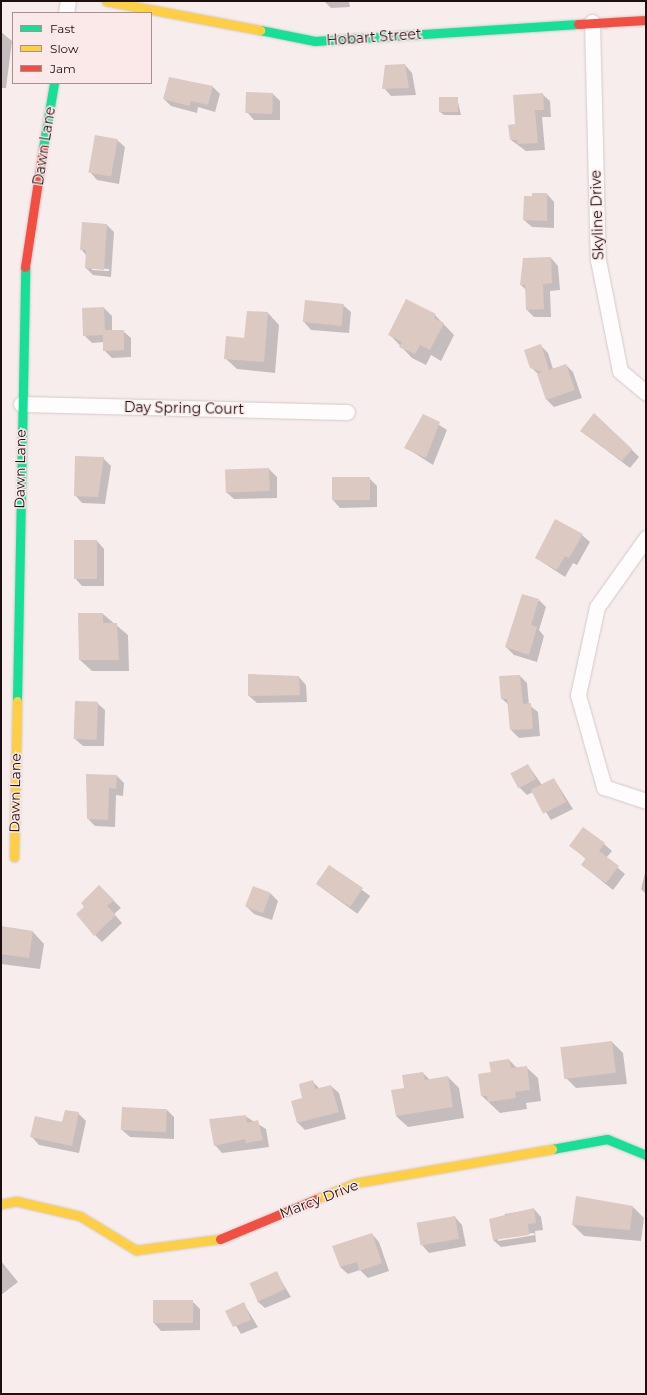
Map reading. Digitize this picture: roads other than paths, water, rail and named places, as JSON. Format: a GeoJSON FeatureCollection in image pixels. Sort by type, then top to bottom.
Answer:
{"type":"FeatureCollection","features":[{"type":"Feature","properties":{"kind":"street"},"geometry":{"type":"LineString","coordinates":[[66,12],[68,1]]}},
{"type":"Feature","properties":{"kind":"street","name":"Hobart Street"},"geometry":{"type":"LineString","coordinates":[[106,1],[315,41],[592,22],[646,20]]}},
{"type":"Feature","properties":{"kind":"street","name":"Skyline Drive"},"geometry":{"type":"LineString","coordinates":[[592,22],[598,260],[620,371],[646,393]]}},
{"type":"Feature","properties":{"kind":"street","name":"Dawn Lane"},"geometry":{"type":"LineString","coordinates":[[14,857],[21,404],[25,259],[54,84]]}},
{"type":"Feature","properties":{"kind":"street","name":"Day Spring Court"},"geometry":{"type":"LineString","coordinates":[[21,404],[348,412]]}},
{"type":"Feature","properties":{"kind":"street"},"geometry":{"type":"LineString","coordinates":[[646,538],[597,607],[578,695],[604,787],[646,801]]}},
{"type":"Feature","properties":{"kind":"street","name":"Marcy Drive"},"geometry":{"type":"LineString","coordinates":[[1,1204],[16,1201],[80,1216],[136,1250],[214,1241],[355,1183],[607,1139],[646,1155]]}}]}
